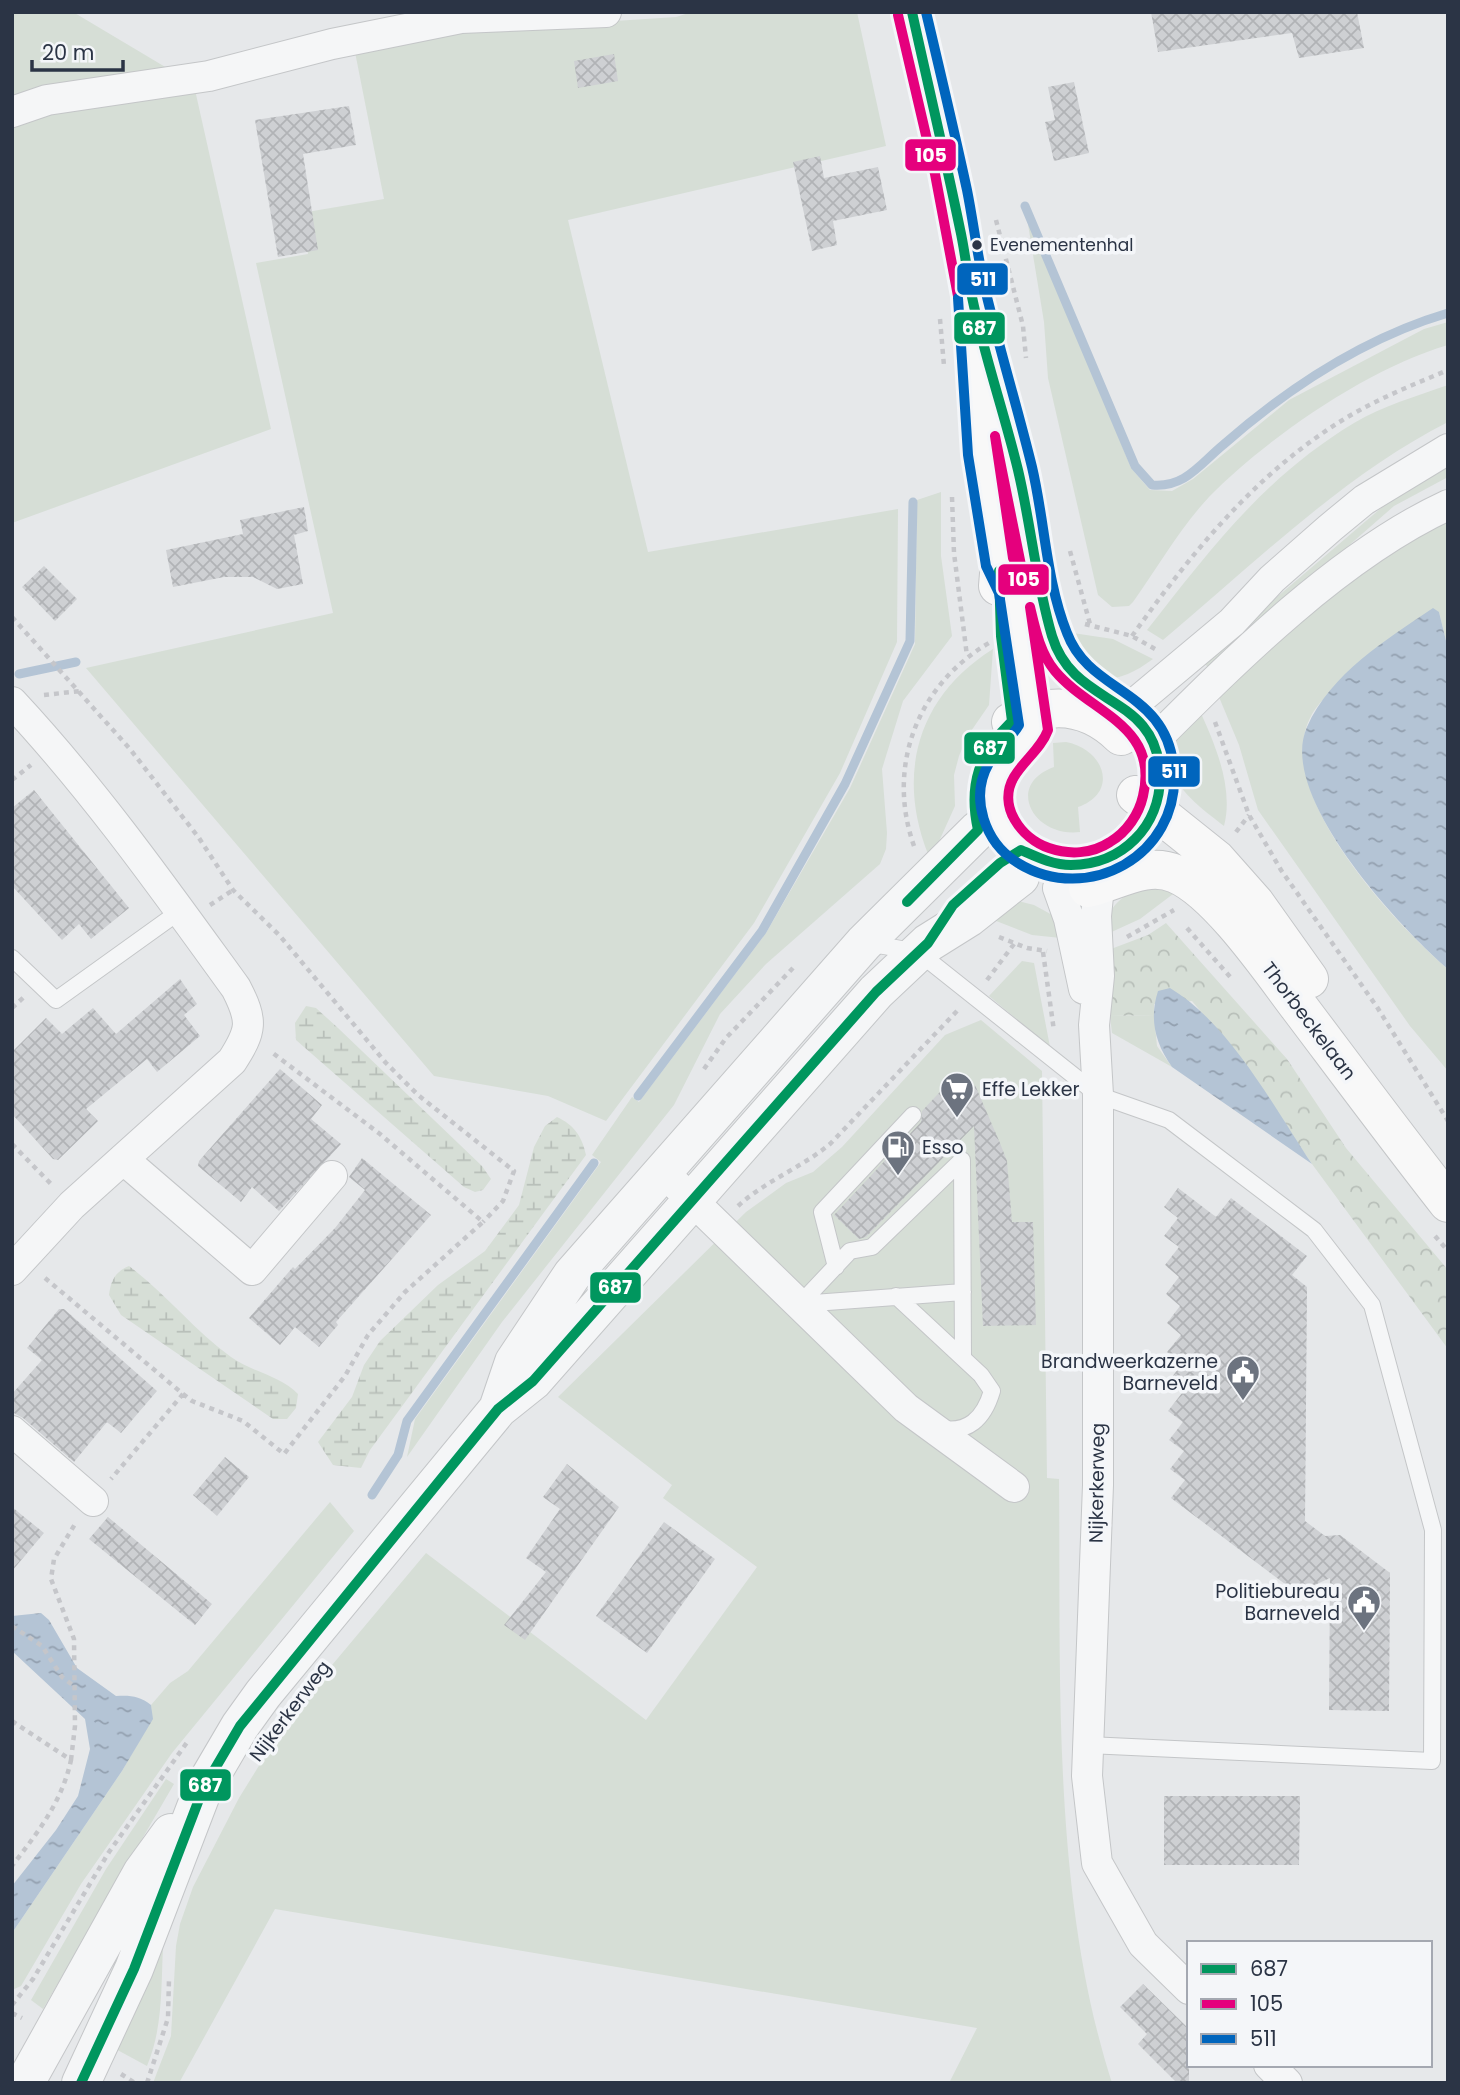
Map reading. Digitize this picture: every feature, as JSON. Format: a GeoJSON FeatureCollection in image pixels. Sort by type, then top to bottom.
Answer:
{"type":"FeatureCollection","features":[{"type":"Feature","properties":{"kind":"main road"},"geometry":{"type":"LineString","coordinates":[[912,12],[972,297],[1018,473],[1049,623],[1068,670],[1115,710],[1143,723],[1158,756],[1149,797],[1134,842],[1100,874],[1077,890],[1058,888],[1014,863],[978,830],[972,796],[974,777],[981,755],[1022,716],[1072,709],[1115,710]]}},
{"type":"Feature","properties":{"kind":"main road"},"geometry":{"type":"LineString","coordinates":[[972,297],[982,453],[1000,562],[997,591],[1001,636],[1022,716],[1034,728],[1029,740],[1009,758],[997,780],[995,802],[1001,824],[1009,838],[1014,863]]}},
{"type":"Feature","properties":{"kind":"main road"},"geometry":{"type":"LineString","coordinates":[[1000,562],[1013,589],[1022,716]]}},
{"type":"Feature","properties":{"kind":"main road"},"geometry":{"type":"LineString","coordinates":[[1115,710],[1122,737],[1132,754],[1136,774],[1149,797]]}},
{"type":"Feature","properties":{"kind":"main road","name":"Thorbeckelaan"},"geometry":{"type":"LineString","coordinates":[[1149,797],[1216,859],[1255,903],[1448,1175]]}},
{"type":"Feature","properties":{"kind":"main road"},"geometry":{"type":"LineString","coordinates":[[1014,863],[1085,867],[1100,874]]}},
{"type":"Feature","properties":{"kind":"main road","name":"Thorbeckelaan"},"geometry":{"type":"LineString","coordinates":[[1100,874],[1146,870],[1176,874],[1195,887],[1240,930],[1448,1203]]}},
{"type":"Feature","properties":{"kind":"street"},"geometry":{"type":"LineString","coordinates":[[12,112],[47,100],[209,76],[332,44],[461,18],[607,12]]}},
{"type":"Feature","properties":{"kind":"street"},"geometry":{"type":"LineString","coordinates":[[1115,710],[1232,622],[1272,579],[1364,500],[1448,449]]}},
{"type":"Feature","properties":{"kind":"street"},"geometry":{"type":"LineString","coordinates":[[1153,742],[1201,694],[1341,570],[1418,519],[1448,505]]}},
{"type":"Feature","properties":{"kind":"street"},"geometry":{"type":"LineString","coordinates":[[12,702],[54,747],[236,988],[248,1011],[249,1035],[232,1061],[72,1205],[17,1264]]}},
{"type":"Feature","properties":{"kind":"street","name":"Nijkerkerweg"},"geometry":{"type":"LineString","coordinates":[[498,1409],[514,1362],[572,1275],[864,943],[978,830]]}},
{"type":"Feature","properties":{"kind":"street","name":"Nijkerkerweg"},"geometry":{"type":"LineString","coordinates":[[25,2083],[142,1873],[203,1789],[240,1726],[263,1695],[498,1409],[533,1381],[704,1211],[740,1149],[876,992],[923,947],[953,905],[1014,863]]}},
{"type":"Feature","properties":{"kind":"street","name":"Nijkerkerweg"},"geometry":{"type":"LineString","coordinates":[[1100,874],[1096,947],[1099,976],[1094,1025],[1098,1095],[1098,1485],[1087,1776],[1097,1863],[1143,1944],[1187,1987]]}},
{"type":"Feature","properties":{"kind":"street","name":"Nijkerkerweg"},"geometry":{"type":"LineString","coordinates":[[1058,888],[1094,1025]]}},
{"type":"Feature","properties":{"kind":"street"},"geometry":{"type":"LineString","coordinates":[[123,1159],[252,1269],[332,1176]]}},
{"type":"Feature","properties":{"kind":"street"},"geometry":{"type":"LineString","coordinates":[[662,1171],[906,1408],[1014,1487]]}},
{"type":"Feature","properties":{"kind":"street"},"geometry":{"type":"LineString","coordinates":[[12,1431],[93,1500]]}},
{"type":"Feature","properties":{"kind":"street","name":"Nijkerkerweg"},"geometry":{"type":"LineString","coordinates":[[81,2083],[134,1969],[203,1789]]}},
{"type":"Feature","properties":{"kind":"street"},"geometry":{"type":"LineString","coordinates":[[1271,2067],[1287,2083]]}},
{"type":"Feature","properties":{"kind":"lane"},"geometry":{"type":"LineString","coordinates":[[12,958],[56,1000],[180,911]]}},
{"type":"Feature","properties":{"kind":"lane"},"geometry":{"type":"LineString","coordinates":[[864,943],[923,947],[974,996],[1098,1095],[1170,1120],[1314,1230],[1372,1305],[1433,1530],[1432,1761],[1088,1745]]}},
{"type":"Feature","properties":{"kind":"lane"},"geometry":{"type":"LineString","coordinates":[[836,1267],[821,1212],[913,1115]]}},
{"type":"Feature","properties":{"kind":"lane"},"geometry":{"type":"LineString","coordinates":[[800,1304],[850,1251],[872,1247],[962,1160],[963,1358]]}},
{"type":"Feature","properties":{"kind":"lane"},"geometry":{"type":"LineString","coordinates":[[800,1304],[963,1292]]}},
{"type":"Feature","properties":{"kind":"lane"},"geometry":{"type":"LineString","coordinates":[[896,1296],[981,1375],[992,1391],[987,1409],[976,1423],[948,1430],[930,1426]]}},
{"type":"Feature","properties":{"kind":"path"},"geometry":{"type":"LineString","coordinates":[[1049,623],[1090,624],[1132,636],[1228,514],[1270,474],[1350,416],[1393,393],[1448,370]]}},
{"type":"Feature","properties":{"kind":"path"},"geometry":{"type":"LineString","coordinates":[[1070,547],[1090,624]]}},
{"type":"Feature","properties":{"kind":"path"},"geometry":{"type":"LineString","coordinates":[[954,553],[967,656]]}},
{"type":"Feature","properties":{"kind":"path"},"geometry":{"type":"LineString","coordinates":[[12,617],[82,691],[166,793],[233,890],[281,936],[386,1063],[418,1095],[514,1171],[503,1201],[405,1292],[368,1335],[345,1376],[284,1454],[243,1421],[192,1401],[17,1264]]}},
{"type":"Feature","properties":{"kind":"path"},"geometry":{"type":"LineString","coordinates":[[917,853],[904,807],[905,758],[911,734],[927,701],[949,672],[967,656],[1001,636]]}},
{"type":"Feature","properties":{"kind":"path"},"geometry":{"type":"LineString","coordinates":[[1249,815],[1281,870],[1377,1007],[1448,1121]]}},
{"type":"Feature","properties":{"kind":"path"},"geometry":{"type":"LineString","coordinates":[[704,1211],[744,1200],[808,1163],[830,1144],[928,1040],[974,996],[1014,944]]}},
{"type":"Feature","properties":{"kind":"path"},"geometry":{"type":"LineString","coordinates":[[249,1035],[380,1134],[483,1222]]}},
{"type":"Feature","properties":{"kind":"path"},"geometry":{"type":"LineString","coordinates":[[12,1144],[72,1205]]}},
{"type":"Feature","properties":{"kind":"path"},"geometry":{"type":"LineString","coordinates":[[12,1866],[43,1826],[65,1788],[71,1760],[75,1726],[74,1639],[51,1579],[54,1559],[93,1500],[183,1394]]}},
{"type":"Feature","properties":{"kind":"path"},"geometry":{"type":"LineString","coordinates":[[12,1626],[42,1646],[62,1677],[74,1686]]}},
{"type":"Feature","properties":{"kind":"path"},"geometry":{"type":"LineString","coordinates":[[12,1721],[71,1760]]}},
{"type":"Feature","properties":{"kind":"path"},"geometry":{"type":"LineString","coordinates":[[147,2083],[168,2018],[169,1971]]}},
{"type":"Feature","properties":{"kind":"green space"},"geometry":{"type":"Polygon","coordinates":[[[12,12],[73,12],[167,68],[12,102],[12,12]]]}},
{"type":"Feature","properties":{"kind":"green space"},"geometry":{"type":"Polygon","coordinates":[[[692,12],[857,12],[886,146],[568,220],[648,552],[898,509],[897,642],[840,773],[754,923],[606,1121],[548,1096],[434,1076],[86,668],[333,613],[256,263],[308,254],[301,213],[384,199],[354,47],[417,34],[676,17],[692,12]]]}},
{"type":"Feature","properties":{"kind":"green space"},"geometry":{"type":"Polygon","coordinates":[[[193,81],[271,429],[12,523],[12,117],[193,81]]]}},
{"type":"Feature","properties":{"kind":"green space"},"geometry":{"type":"Polygon","coordinates":[[[1025,206],[1131,468],[1150,490],[1172,491],[1193,479],[1289,400],[1424,329],[1448,322],[1448,345],[1385,370],[1289,429],[1233,474],[1198,509],[1133,602],[1129,606],[1112,607],[1098,595],[1048,378],[1044,322],[1025,206]]]}},
{"type":"Feature","properties":{"kind":"green space"},"geometry":{"type":"Polygon","coordinates":[[[1448,385],[1448,422],[1409,444],[1335,495],[1163,640],[1147,630],[1240,517],[1292,467],[1322,444],[1376,411],[1448,385]]]}},
{"type":"Feature","properties":{"kind":"green space"},"geometry":{"type":"Polygon","coordinates":[[[1448,467],[1448,477],[1394,506],[1209,668],[1202,661],[1387,503],[1448,467]]]}},
{"type":"Feature","properties":{"kind":"green space"},"geometry":{"type":"Polygon","coordinates":[[[941,492],[941,556],[952,636],[903,701],[882,769],[887,833],[886,849],[880,864],[766,964],[720,1014],[674,1105],[502,1322],[407,1457],[415,1419],[601,1162],[592,1155],[632,1097],[639,1102],[766,933],[850,788],[915,644],[917,500],[941,492]]]}},
{"type":"Feature","properties":{"kind":"green space"},"geometry":{"type":"Polygon","coordinates":[[[1448,518],[1448,649],[1439,612],[1332,692],[1320,703],[1305,734],[1305,769],[1318,808],[1339,846],[1396,918],[1448,969],[1448,1071],[1410,1026],[1258,810],[1239,745],[1219,697],[1337,589],[1448,518]]]}},
{"type":"Feature","properties":{"kind":"green space"},"geometry":{"type":"Polygon","coordinates":[[[1066,632],[1113,639],[1153,659],[1128,674],[1099,680],[1066,632]]]}},
{"type":"Feature","properties":{"kind":"green space"},"geometry":{"type":"Polygon","coordinates":[[[993,649],[989,705],[967,737],[959,756],[954,775],[955,806],[936,848],[928,854],[914,794],[920,739],[931,713],[947,689],[967,668],[993,649]]]}},
{"type":"Feature","properties":{"kind":"green space"},"geometry":{"type":"Polygon","coordinates":[[[1199,709],[1217,751],[1225,782],[1227,797],[1224,826],[1183,790],[1171,766],[1175,739],[1199,709]]]}},
{"type":"Feature","properties":{"kind":"green space"},"geometry":{"type":"Polygon","coordinates":[[[1066,742],[1090,753],[1102,772],[1103,782],[1099,792],[1078,807],[1080,832],[1064,832],[1038,819],[1028,797],[1030,786],[1039,775],[1054,767],[1053,743],[1066,742]]]}},
{"type":"Feature","properties":{"kind":"green space"},"geometry":{"type":"Polygon","coordinates":[[[1139,887],[1177,891],[1140,919],[1105,935],[1114,906],[1139,887]]]}},
{"type":"Feature","properties":{"kind":"green space"},"geometry":{"type":"Polygon","coordinates":[[[1018,901],[1034,905],[1056,917],[1061,938],[1032,935],[986,917],[1018,901]]]}},
{"type":"Feature","properties":{"kind":"green space"},"geometry":{"type":"Polygon","coordinates":[[[1166,923],[1287,1059],[1346,1148],[1448,1270],[1448,1349],[1312,1164],[1239,1057],[1192,1001],[1154,1004],[1154,1015],[1110,1016],[1103,952],[1148,935],[1166,923]]]}},
{"type":"Feature","properties":{"kind":"green space"},"geometry":{"type":"Polygon","coordinates":[[[1022,961],[1034,963],[1050,1047],[989,996],[1022,961]]]}},
{"type":"Feature","properties":{"kind":"green space"},"geometry":{"type":"Polygon","coordinates":[[[306,1006],[316,1008],[338,1028],[482,1166],[491,1179],[483,1190],[475,1192],[464,1187],[296,1040],[295,1023],[306,1006]]]}},
{"type":"Feature","properties":{"kind":"green space"},"geometry":{"type":"Polygon","coordinates":[[[1154,1015],[1157,1046],[1172,1067],[1112,1033],[1110,1016],[1154,1015]]]}},
{"type":"Feature","properties":{"kind":"green space"},"geometry":{"type":"Polygon","coordinates":[[[981,1020],[1042,1071],[1047,1478],[1059,1479],[1063,1784],[1078,1936],[1092,2011],[1112,2083],[949,2083],[977,2028],[275,1909],[179,2083],[153,2083],[171,2036],[176,1946],[180,1924],[193,1887],[239,1798],[291,1714],[426,1553],[646,1720],[757,1567],[663,1498],[672,1485],[558,1397],[746,1212],[786,1183],[813,1172],[842,1147],[945,1035],[981,1020]]]}},
{"type":"Feature","properties":{"kind":"green space"},"geometry":{"type":"Polygon","coordinates":[[[557,1117],[576,1132],[586,1155],[370,1450],[361,1468],[333,1465],[318,1442],[352,1397],[364,1365],[380,1341],[438,1285],[485,1251],[519,1205],[534,1147],[545,1126],[557,1117]]]}},
{"type":"Feature","properties":{"kind":"green space"},"geometry":{"type":"Polygon","coordinates":[[[129,1266],[231,1357],[283,1383],[298,1394],[296,1408],[287,1419],[273,1419],[121,1315],[109,1295],[117,1274],[129,1266]]]}},
{"type":"Feature","properties":{"kind":"green space"},"geometry":{"type":"Polygon","coordinates":[[[330,1502],[354,1531],[172,1753],[81,1884],[21,1986],[12,1990],[12,1933],[122,1771],[152,1719],[151,1705],[170,1683],[188,1671],[330,1502]]]}},
{"type":"Feature","properties":{"kind":"green space"},"geometry":{"type":"Polygon","coordinates":[[[166,1779],[174,1784],[43,2009],[31,2000],[106,1869],[166,1779]]]}},
{"type":"Feature","properties":{"kind":"green space"},"geometry":{"type":"Polygon","coordinates":[[[163,1947],[159,2022],[147,2066],[110,2046],[163,1947]]]}},
{"type":"Feature","properties":{"kind":"water"},"geometry":{"type":"Polygon","coordinates":[[[1433,608],[1439,612],[1448,649],[1448,969],[1401,923],[1348,858],[1325,823],[1309,788],[1302,755],[1307,727],[1330,690],[1361,659],[1433,608]]]}},
{"type":"Feature","properties":{"kind":"water"},"geometry":{"type":"Polygon","coordinates":[[[1170,988],[1192,1004],[1231,1044],[1266,1092],[1312,1164],[1172,1067],[1161,1049],[1154,1021],[1158,991],[1170,988]]]}},
{"type":"Feature","properties":{"kind":"water"},"geometry":{"type":"Polygon","coordinates":[[[41,1613],[49,1620],[77,1668],[116,1696],[135,1697],[147,1702],[151,1705],[153,1719],[122,1771],[12,1933],[12,1886],[56,1830],[78,1796],[90,1749],[85,1719],[12,1651],[12,1616],[41,1613]]]}},
{"type":"Feature","properties":{"kind":"building"},"geometry":{"type":"Polygon","coordinates":[[[1151,12],[1357,12],[1364,48],[1299,58],[1292,33],[1158,52],[1151,12]]]}},
{"type":"Feature","properties":{"kind":"building"},"geometry":{"type":"Polygon","coordinates":[[[614,54],[618,81],[578,88],[574,61],[614,54]]]}},
{"type":"Feature","properties":{"kind":"building"},"geometry":{"type":"Polygon","coordinates":[[[1074,82],[1089,153],[1054,161],[1045,122],[1055,120],[1048,87],[1074,82]]]}},
{"type":"Feature","properties":{"kind":"building"},"geometry":{"type":"Polygon","coordinates":[[[349,106],[356,145],[303,154],[318,250],[278,257],[255,120],[349,106]]]}},
{"type":"Feature","properties":{"kind":"building"},"geometry":{"type":"Polygon","coordinates":[[[820,156],[824,178],[878,167],[887,210],[833,221],[837,245],[812,251],[793,162],[820,156]]]}},
{"type":"Feature","properties":{"kind":"building"},"geometry":{"type":"Polygon","coordinates":[[[304,507],[308,531],[294,535],[303,584],[277,589],[253,577],[224,577],[173,587],[166,550],[243,534],[240,520],[304,507]]]}},
{"type":"Feature","properties":{"kind":"building"},"geometry":{"type":"Polygon","coordinates":[[[44,566],[77,599],[55,621],[22,587],[44,566]]]}},
{"type":"Feature","properties":{"kind":"building"},"geometry":{"type":"Polygon","coordinates":[[[34,790],[129,908],[91,939],[79,924],[62,940],[12,886],[12,808],[34,790]]]}},
{"type":"Feature","properties":{"kind":"building"},"geometry":{"type":"Polygon","coordinates":[[[180,979],[197,1004],[184,1015],[200,1036],[157,1072],[147,1059],[86,1109],[98,1121],[58,1160],[53,1159],[12,1114],[12,1052],[46,1018],[62,1034],[93,1008],[116,1034],[180,979]]]}},
{"type":"Feature","properties":{"kind":"building"},"geometry":{"type":"Polygon","coordinates":[[[280,1069],[322,1105],[311,1119],[341,1144],[279,1211],[252,1187],[241,1202],[198,1166],[199,1161],[280,1069]]]}},
{"type":"Feature","properties":{"kind":"building"},"geometry":{"type":"Polygon","coordinates":[[[953,1078],[973,1098],[975,1085],[1000,1143],[1007,1161],[1012,1222],[1033,1222],[1036,1325],[983,1326],[974,1126],[866,1237],[859,1239],[834,1215],[921,1122],[922,1111],[953,1078]]]}},
{"type":"Feature","properties":{"kind":"building"},"geometry":{"type":"Polygon","coordinates":[[[362,1158],[431,1215],[336,1322],[338,1325],[319,1347],[295,1327],[280,1345],[249,1318],[293,1267],[295,1269],[335,1228],[365,1190],[349,1177],[362,1158]]]}},
{"type":"Feature","properties":{"kind":"building"},"geometry":{"type":"Polygon","coordinates":[[[1178,1188],[1216,1217],[1231,1198],[1307,1256],[1292,1275],[1307,1287],[1305,1521],[1325,1536],[1340,1535],[1390,1573],[1389,1711],[1329,1710],[1330,1578],[1297,1593],[1171,1498],[1185,1480],[1170,1469],[1184,1451],[1169,1440],[1183,1422],[1168,1411],[1182,1393],[1168,1382],[1182,1364],[1167,1352],[1181,1335],[1167,1323],[1180,1306],[1166,1294],[1179,1277],[1165,1265],[1179,1247],[1164,1236],[1178,1218],[1164,1207],[1178,1188]]]}},
{"type":"Feature","properties":{"kind":"building"},"geometry":{"type":"Polygon","coordinates":[[[59,1309],[64,1309],[157,1391],[121,1433],[107,1422],[74,1462],[23,1418],[12,1412],[12,1394],[42,1360],[27,1348],[59,1309]]]}},
{"type":"Feature","properties":{"kind":"building"},"geometry":{"type":"Polygon","coordinates":[[[225,1457],[249,1477],[217,1516],[193,1495],[225,1457]]]}},
{"type":"Feature","properties":{"kind":"building"},"geometry":{"type":"Polygon","coordinates":[[[567,1464],[619,1507],[525,1640],[504,1625],[546,1572],[526,1558],[560,1509],[543,1497],[567,1464]]]}},
{"type":"Feature","properties":{"kind":"building"},"geometry":{"type":"Polygon","coordinates":[[[12,1507],[44,1533],[12,1571],[12,1507]]]}},
{"type":"Feature","properties":{"kind":"building"},"geometry":{"type":"Polygon","coordinates":[[[108,1517],[212,1604],[195,1625],[89,1539],[108,1517]]]}},
{"type":"Feature","properties":{"kind":"building"},"geometry":{"type":"Polygon","coordinates":[[[664,1522],[715,1559],[647,1653],[596,1616],[664,1522]]]}},
{"type":"Feature","properties":{"kind":"building"},"geometry":{"type":"Polygon","coordinates":[[[1164,1796],[1300,1796],[1299,1865],[1164,1865],[1164,1796]]]}},
{"type":"Feature","properties":{"kind":"building"},"geometry":{"type":"Polygon","coordinates":[[[1143,1984],[1187,2027],[1189,2083],[1177,2083],[1138,2044],[1147,2034],[1120,2007],[1143,1984]]]}},
{"type":"Feature","properties":{"kind":"waterway"},"geometry":{"type":"LineString","coordinates":[[1025,206],[1135,466],[1152,485],[1164,485],[1183,479],[1248,424],[1328,367],[1387,336],[1448,313]]}},
{"type":"Feature","properties":{"kind":"waterway"},"geometry":{"type":"LineString","coordinates":[[638,1096],[762,931],[845,784],[910,641],[913,502]]}},
{"type":"Feature","properties":{"kind":"waterway"},"geometry":{"type":"LineString","coordinates":[[19,674],[76,662]]}},
{"type":"Feature","properties":{"kind":"waterway"},"geometry":{"type":"LineString","coordinates":[[372,1495],[398,1455],[407,1421],[594,1163]]}},
{"type":"Feature","properties":{"kind":"transit line","name":"687"},"geometry":{"type":"LineString","coordinates":[[81,2083],[134,1969],[203,1789],[240,1726],[498,1409],[533,1381],[876,992],[928,943],[953,905],[1000,863],[1021,850],[1064,865],[1090,863],[1107,858],[1135,839],[1154,811],[1159,794],[1160,775],[1155,748],[1145,729],[1130,714],[1078,677],[1063,660],[1052,636],[1018,470],[970,288],[962,237],[912,12]]}},
{"type":"Feature","properties":{"kind":"transit line","name":"511"},"geometry":{"type":"LineString","coordinates":[[926,12],[967,190],[984,284],[1032,467],[1054,593],[1060,613],[1078,653],[1093,669],[1144,708],[1158,724],[1169,745],[1174,772],[1172,802],[1162,827],[1145,849],[1124,865],[1099,875],[1073,879],[1045,875],[1018,863],[997,844],[984,819],[980,791],[983,777],[992,758],[1019,725],[999,593],[986,566],[968,455],[958,298]]}},
{"type":"Feature","properties":{"kind":"transit line","name":"105"},"geometry":{"type":"LineString","coordinates":[[898,15],[935,174],[958,296]]}},
{"type":"Feature","properties":{"kind":"transit line","name":"105"},"geometry":{"type":"LineString","coordinates":[[995,436],[1024,580],[1013,558],[995,436]]}},
{"type":"Feature","properties":{"kind":"transit line","name":"687"},"geometry":{"type":"LineString","coordinates":[[907,902],[978,830],[974,798],[979,771],[991,745],[1012,721],[1001,636],[999,571]]}},
{"type":"Feature","properties":{"kind":"transit line","name":"105"},"geometry":{"type":"LineString","coordinates":[[1030,607],[1036,632],[1050,664],[1070,686],[1132,736],[1141,752],[1146,772],[1139,809],[1127,828],[1103,846],[1088,851],[1064,852],[1039,843],[1021,829],[1010,810],[1009,788],[1014,777],[1048,730],[1030,607]]}},
{"type":"Feature","properties":{"kind":"place","name":"Evenementenhal"},"geometry":{"type":"Point","coordinates":[977,245]}},
{"type":"Feature","properties":{"kind":"place","name":"Effe Lekker"},"geometry":{"type":"Point","coordinates":[957,1119]}},
{"type":"Feature","properties":{"kind":"place","name":"Esso"},"geometry":{"type":"Point","coordinates":[898,1177]}},
{"type":"Feature","properties":{"kind":"place","name":"Brandweerkazerne Barneveld"},"geometry":{"type":"Point","coordinates":[1243,1402]}},
{"type":"Feature","properties":{"kind":"place","name":"Politiebureau Barneveld"},"geometry":{"type":"Point","coordinates":[1364,1632]}}]}
